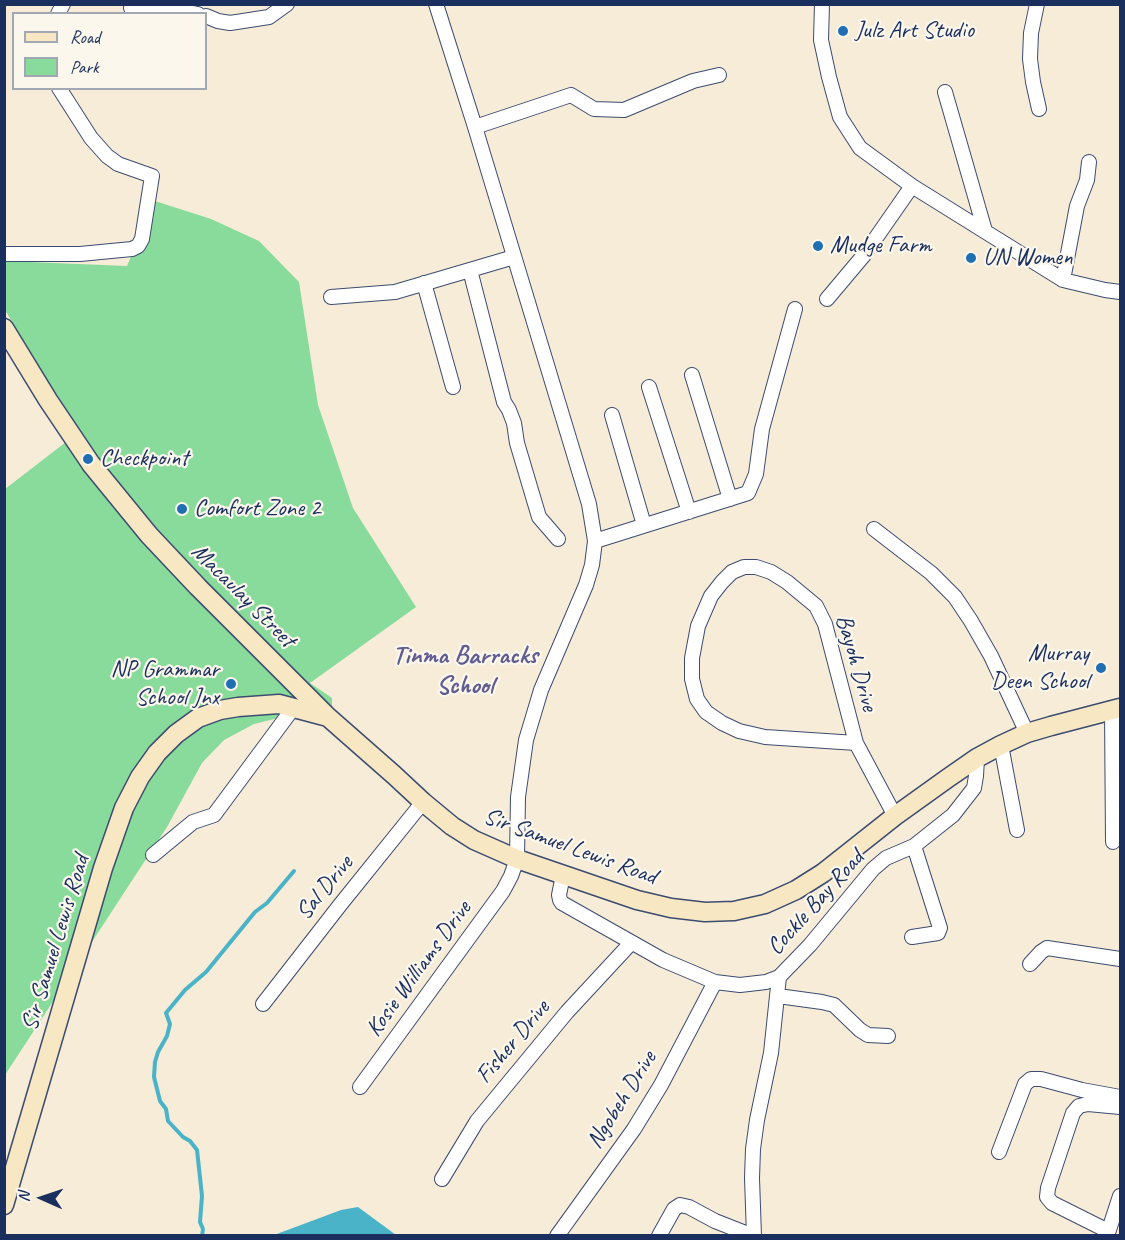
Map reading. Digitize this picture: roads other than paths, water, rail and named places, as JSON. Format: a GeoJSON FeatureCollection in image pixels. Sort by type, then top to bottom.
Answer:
{"type":"FeatureCollection","features":[{"type":"Feature","properties":{"kind":"main road","name":"Macaulay Street"},"geometry":{"type":"LineString","coordinates":[[4,328],[91,464],[149,535],[328,717]]}},
{"type":"Feature","properties":{"kind":"main road"},"geometry":{"type":"LineString","coordinates":[[286,706],[291,678]]}},
{"type":"Feature","properties":{"kind":"main road","name":"Sir Samuel Lewis Road"},"geometry":{"type":"LineString","coordinates":[[4,1205],[103,868],[124,808],[140,777],[157,753],[176,734],[198,718],[220,710],[238,707],[286,706],[328,717],[452,826],[514,867],[563,876],[637,900],[671,908],[705,912],[734,911],[765,904],[796,890],[824,873],[895,816],[1001,745],[1027,733],[1116,709]]}},
{"type":"Feature","properties":{"kind":"street"},"geometry":{"type":"LineString","coordinates":[[207,16],[230,24],[269,17],[287,4]]}},
{"type":"Feature","properties":{"kind":"street"},"geometry":{"type":"LineString","coordinates":[[436,4],[589,504],[595,541],[592,565],[586,585],[541,690],[526,740],[518,797],[514,867]]}},
{"type":"Feature","properties":{"kind":"street"},"geometry":{"type":"LineString","coordinates":[[822,4],[821,40],[840,117],[860,148],[912,186],[1063,280],[1120,292]]}},
{"type":"Feature","properties":{"kind":"street"},"geometry":{"type":"LineString","coordinates":[[1037,4],[1031,33],[1030,59],[1039,109]]}},
{"type":"Feature","properties":{"kind":"street"},"geometry":{"type":"LineString","coordinates":[[131,8],[146,5],[188,12]]}},
{"type":"Feature","properties":{"kind":"street"},"geometry":{"type":"LineString","coordinates":[[475,127],[571,95],[594,109],[624,110],[693,81],[719,75]]}},
{"type":"Feature","properties":{"kind":"street"},"geometry":{"type":"LineString","coordinates":[[4,254],[80,254],[132,249],[138,246],[142,239],[152,176],[118,164],[107,156],[91,138],[60,90]]}},
{"type":"Feature","properties":{"kind":"street"},"geometry":{"type":"LineString","coordinates":[[945,92],[985,231]]}},
{"type":"Feature","properties":{"kind":"street"},"geometry":{"type":"LineString","coordinates":[[1063,280],[1077,206],[1087,180],[1089,162]]}},
{"type":"Feature","properties":{"kind":"street"},"geometry":{"type":"LineString","coordinates":[[827,299],[864,255],[912,186]]}},
{"type":"Feature","properties":{"kind":"street"},"geometry":{"type":"LineString","coordinates":[[331,297],[395,292],[514,257]]}},
{"type":"Feature","properties":{"kind":"street"},"geometry":{"type":"LineString","coordinates":[[470,270],[504,402],[514,423],[517,443],[539,517],[558,540]]}},
{"type":"Feature","properties":{"kind":"street"},"geometry":{"type":"LineString","coordinates":[[424,283],[453,387]]}},
{"type":"Feature","properties":{"kind":"street"},"geometry":{"type":"LineString","coordinates":[[595,541],[748,493],[756,474],[762,429],[795,309]]}},
{"type":"Feature","properties":{"kind":"street"},"geometry":{"type":"LineString","coordinates":[[692,375],[730,499]]}},
{"type":"Feature","properties":{"kind":"street"},"geometry":{"type":"LineString","coordinates":[[649,387],[688,512]]}},
{"type":"Feature","properties":{"kind":"street"},"geometry":{"type":"LineString","coordinates":[[612,415],[644,525]]}},
{"type":"Feature","properties":{"kind":"street"},"geometry":{"type":"LineString","coordinates":[[874,530],[931,573],[955,597],[991,656],[1027,733]]}},
{"type":"Feature","properties":{"kind":"street","name":"Bayoh Drive"},"geometry":{"type":"LineString","coordinates":[[856,743],[756,735],[739,731],[706,712],[697,699],[692,679],[692,658],[698,626],[711,596],[732,572],[744,567],[756,567],[771,572],[816,606],[825,624],[856,743],[895,816]]}},
{"type":"Feature","properties":{"kind":"street"},"geometry":{"type":"LineString","coordinates":[[153,855],[194,822],[214,815],[286,706]]}},
{"type":"Feature","properties":{"kind":"street"},"geometry":{"type":"LineString","coordinates":[[1113,842],[1116,709]]}},
{"type":"Feature","properties":{"kind":"street"},"geometry":{"type":"LineString","coordinates":[[1001,745],[1017,830]]}},
{"type":"Feature","properties":{"kind":"street","name":"Cockle Bay Road"},"geometry":{"type":"LineString","coordinates":[[563,876],[559,895],[562,903],[663,960],[715,982],[752,984],[766,982],[779,977],[810,945],[873,869],[886,858],[914,846],[953,815],[974,788],[977,759]]}},
{"type":"Feature","properties":{"kind":"street","name":"Sal Drive"},"geometry":{"type":"LineString","coordinates":[[263,1004],[423,802]]}},
{"type":"Feature","properties":{"kind":"street"},"geometry":{"type":"LineString","coordinates":[[912,937],[938,933],[940,928],[914,846]]}},
{"type":"Feature","properties":{"kind":"street","name":"Kosie Williams Drive"},"geometry":{"type":"LineString","coordinates":[[360,1087],[503,891],[514,867]]}},
{"type":"Feature","properties":{"kind":"street","name":"Fisher Drive"},"geometry":{"type":"LineString","coordinates":[[442,1179],[477,1121],[567,1012],[631,943]]}},
{"type":"Feature","properties":{"kind":"street"},"geometry":{"type":"LineString","coordinates":[[1029,964],[1047,948],[1120,959]]}},
{"type":"Feature","properties":{"kind":"street","name":"Cockle Bay Road"},"geometry":{"type":"LineString","coordinates":[[753,1236],[753,1149],[771,1053],[779,977]]}},
{"type":"Feature","properties":{"kind":"street","name":"Ngobeh Drive"},"geometry":{"type":"LineString","coordinates":[[557,1236],[634,1129],[661,1085],[715,982]]}},
{"type":"Feature","properties":{"kind":"street"},"geometry":{"type":"LineString","coordinates":[[778,996],[834,1005],[868,1035],[888,1036]]}},
{"type":"Feature","properties":{"kind":"street"},"geometry":{"type":"LineString","coordinates":[[999,1152],[1024,1084],[1031,1079],[1041,1079],[1120,1097]]}},
{"type":"Feature","properties":{"kind":"street"},"geometry":{"type":"LineString","coordinates":[[1120,1107],[1088,1104],[1079,1106],[1073,1113],[1047,1197],[1052,1203],[1108,1234],[1120,1196]]}},
{"type":"Feature","properties":{"kind":"street"},"geometry":{"type":"LineString","coordinates":[[659,1236],[674,1209],[680,1205],[753,1236]]}},
{"type":"Feature","properties":{"kind":"street"},"geometry":{"type":"LineString","coordinates":[[754,1216],[765,1236]]}},
{"type":"Feature","properties":{"kind":"water"},"geometry":{"type":"Polygon","coordinates":[[[358,1207],[396,1235],[274,1235],[341,1210],[358,1207]]]}},
{"type":"Feature","properties":{"kind":"waterway"},"geometry":{"type":"LineString","coordinates":[[202,1236],[203,1229],[200,1222],[202,1196],[197,1150],[168,1121],[154,1077],[158,1052],[167,1036],[170,1024],[166,1013],[185,990],[206,972],[255,912],[267,903],[294,871]]}},
{"type":"Feature","properties":{"kind":"place","name":"Julz Art Studio"},"geometry":{"type":"Point","coordinates":[843,31]}},
{"type":"Feature","properties":{"kind":"place","name":"Mudge Farm"},"geometry":{"type":"Point","coordinates":[818,246]}},
{"type":"Feature","properties":{"kind":"place","name":"UN Women"},"geometry":{"type":"Point","coordinates":[971,258]}},
{"type":"Feature","properties":{"kind":"place","name":"Checkpoint"},"geometry":{"type":"Point","coordinates":[88,459]}},
{"type":"Feature","properties":{"kind":"place","name":"Comfort Zone 2"},"geometry":{"type":"Point","coordinates":[182,509]}},
{"type":"Feature","properties":{"kind":"place","name":"Murray Deen School"},"geometry":{"type":"Point","coordinates":[1101,668]}},
{"type":"Feature","properties":{"kind":"place","name":"NP Grammar School Jnx"},"geometry":{"type":"Point","coordinates":[231,684]}},
{"type":"Feature","properties":{"kind":"district","name":"Tinma Barracks School"},"geometry":{"type":"Point","coordinates":[465,671]}}]}
